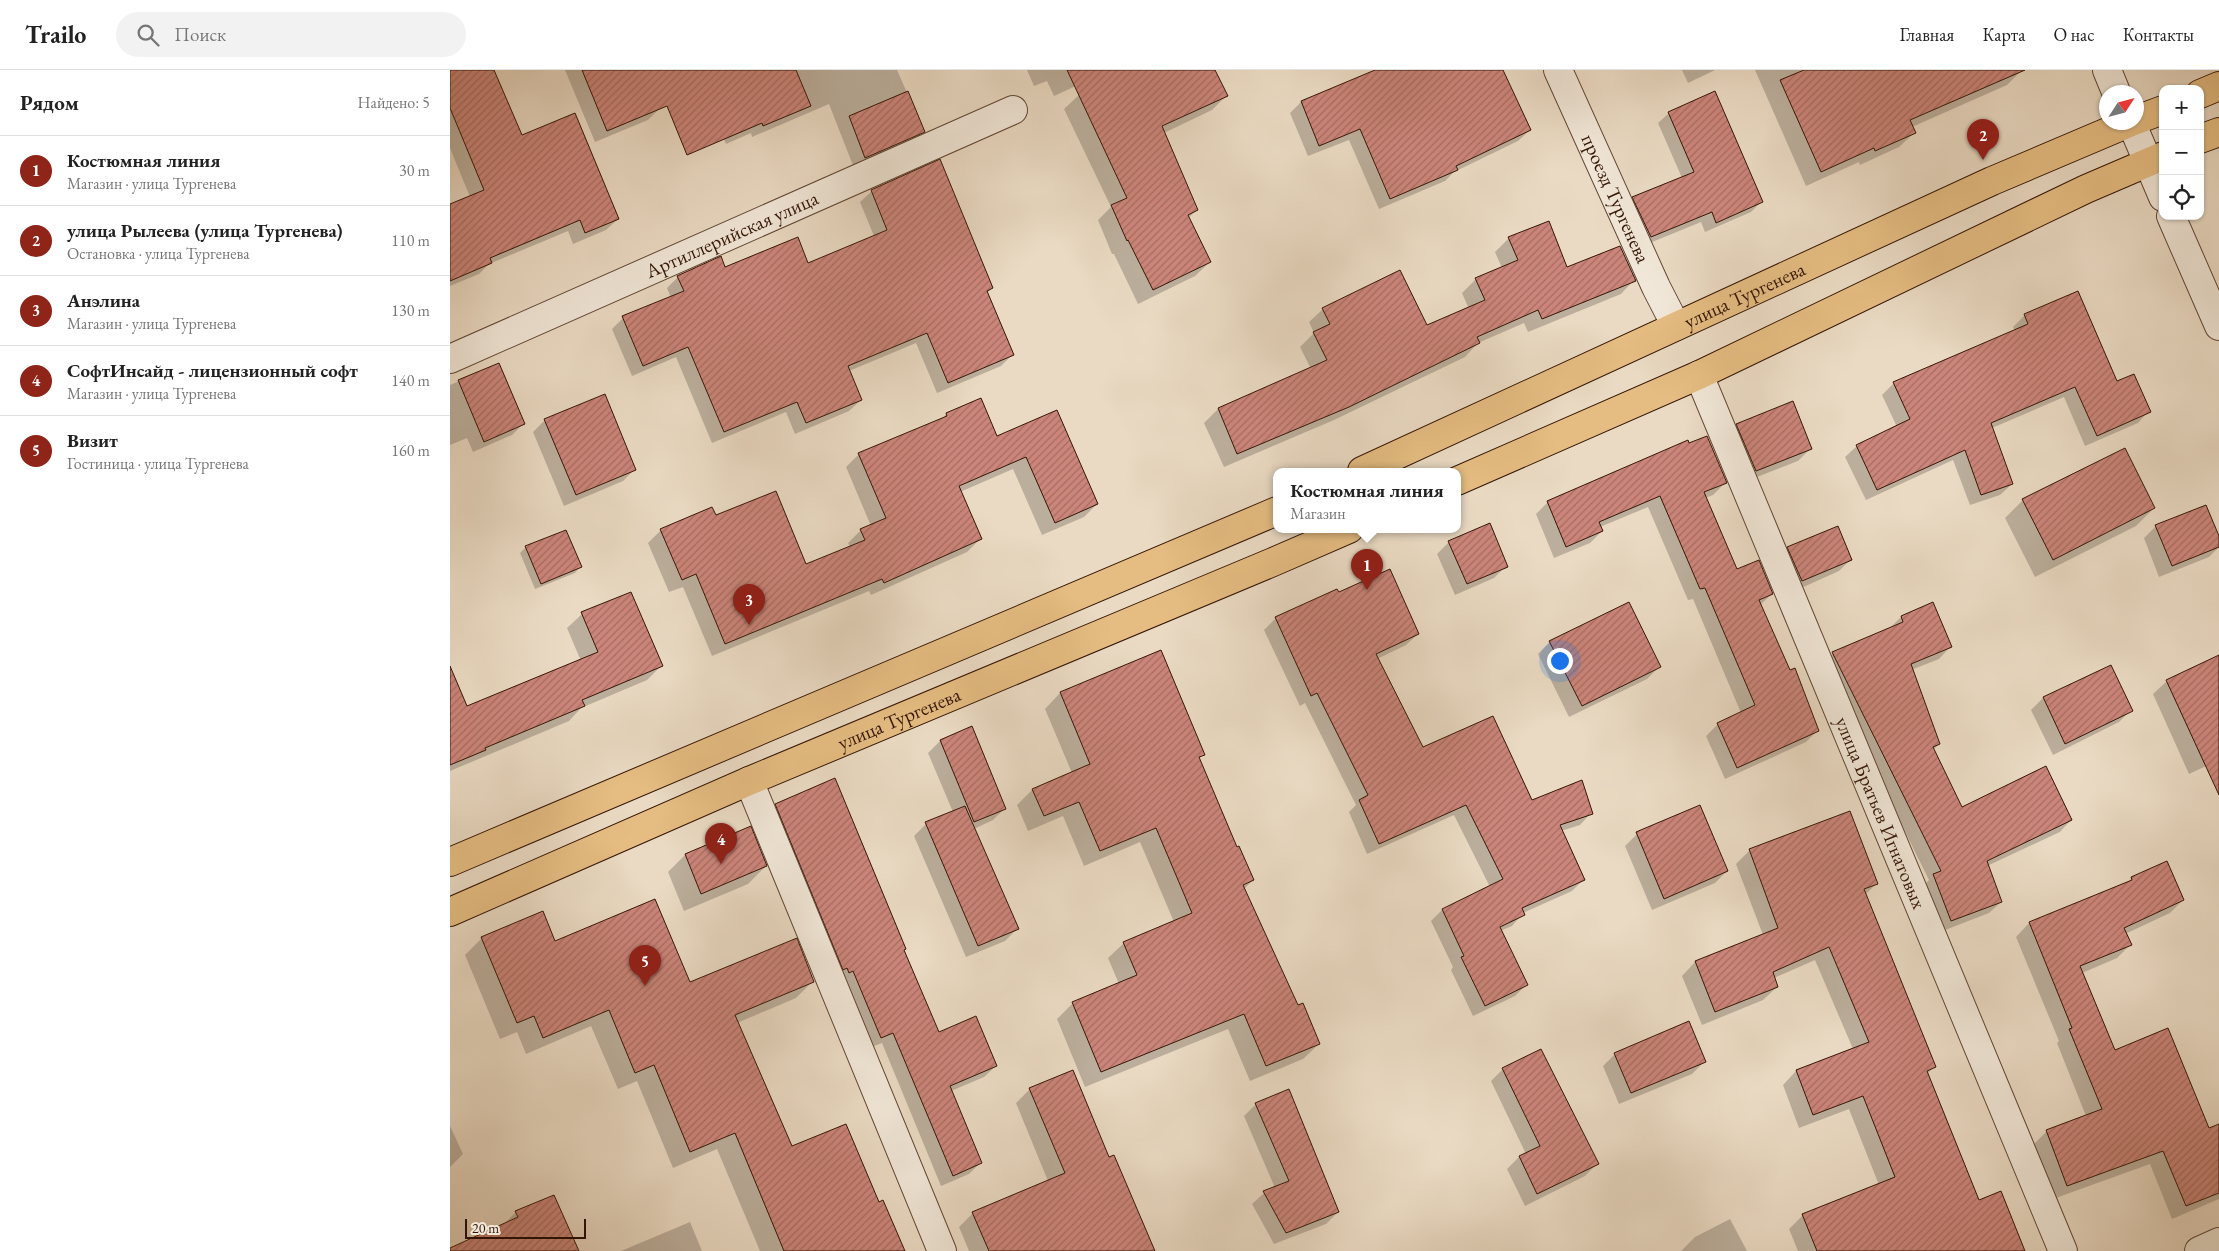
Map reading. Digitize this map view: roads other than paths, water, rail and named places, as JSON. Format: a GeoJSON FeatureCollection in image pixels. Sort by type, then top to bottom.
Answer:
{"type":"FeatureCollection","features":[{"type":"Feature","properties":{"kind":"highway"},"geometry":{"type":"LineString","coordinates":[[2204,92],[2219,86]]}},
{"type":"Feature","properties":{"kind":"highway"},"geometry":{"type":"LineString","coordinates":[[2144,117],[2159,111]]}},
{"type":"Feature","properties":{"kind":"highway","name":"улица Тургенева"},"geometry":{"type":"LineString","coordinates":[[1368,468],[1992,181],[2112,130]]}},
{"type":"Feature","properties":{"kind":"highway"},"geometry":{"type":"LineString","coordinates":[[2204,138],[2219,132]]}},
{"type":"Feature","properties":{"kind":"highway"},"geometry":{"type":"LineString","coordinates":[[1461,479],[1699,375],[2155,159]]}},
{"type":"Feature","properties":{"kind":"highway","name":"улица Тургенева"},"geometry":{"type":"LineString","coordinates":[[450,862],[1273,513]]}},
{"type":"Feature","properties":{"kind":"highway","name":"улица Тургенева"},"geometry":{"type":"LineString","coordinates":[[450,912],[749,781],[1340,533]]}},
{"type":"Feature","properties":{"kind":"street","name":"проезд Тургенева"},"geometry":{"type":"LineString","coordinates":[[1558,70],[1676,326]]}},
{"type":"Feature","properties":{"kind":"street"},"geometry":{"type":"LineString","coordinates":[[2107,70],[2113,85]]}},
{"type":"Feature","properties":{"kind":"street","name":"Артиллерийская улица"},"geometry":{"type":"LineString","coordinates":[[450,359],[1013,110]]}},
{"type":"Feature","properties":{"kind":"street"},"geometry":{"type":"LineString","coordinates":[[2136,130],[2155,159],[2159,178]]}},
{"type":"Feature","properties":{"kind":"street"},"geometry":{"type":"LineString","coordinates":[[2173,220],[2219,326]]}},
{"type":"Feature","properties":{"kind":"street","name":"улица Братьев Игнатовых"},"geometry":{"type":"LineString","coordinates":[[1699,375],[2063,1251]]}},
{"type":"Feature","properties":{"kind":"street"},"geometry":{"type":"LineString","coordinates":[[749,781],[942,1251]]}},
{"type":"Feature","properties":{"kind":"street"},"geometry":{"type":"LineString","coordinates":[[2199,1251],[2219,1242]]}},
{"type":"Feature","properties":{"kind":"place","name":"улица Рылеева (улица Тургенева)"},"geometry":{"type":"Point","coordinates":[1983,160]}},
{"type":"Feature","properties":{"kind":"place","name":"Костюмная линия"},"geometry":{"type":"Point","coordinates":[1367,590]}},
{"type":"Feature","properties":{"kind":"place","name":"Анэлина"},"geometry":{"type":"Point","coordinates":[749,625]}},
{"type":"Feature","properties":{"kind":"place","name":"СофтИнсайд - лицензионный софт"},"geometry":{"type":"Point","coordinates":[721,864]}},
{"type":"Feature","properties":{"kind":"place","name":"Визит"},"geometry":{"type":"Point","coordinates":[645,986]}}]}
